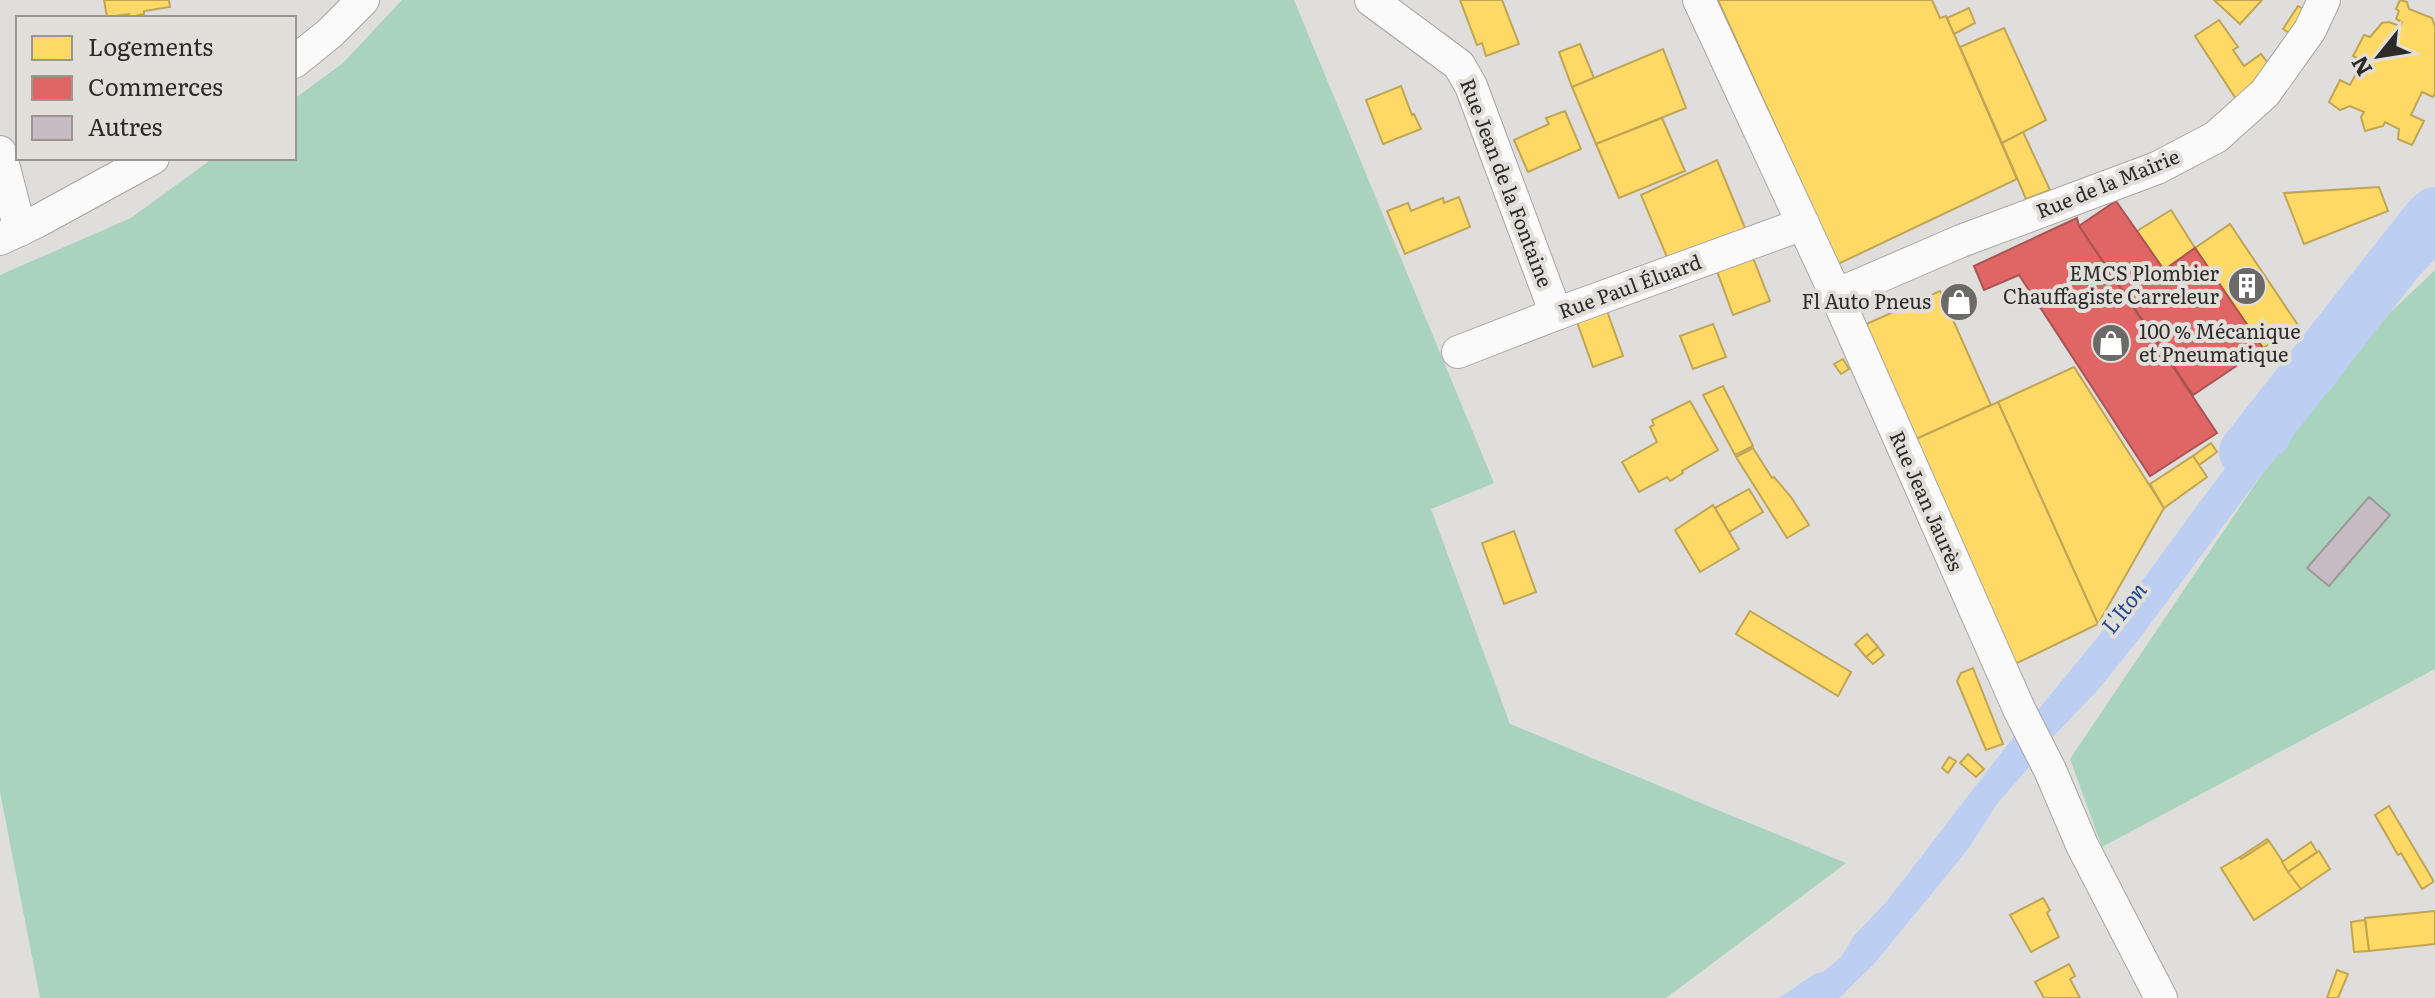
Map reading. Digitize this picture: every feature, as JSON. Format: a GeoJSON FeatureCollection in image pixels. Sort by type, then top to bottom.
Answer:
{"type":"FeatureCollection","features":[{"type":"Feature","properties":{"kind":"street"},"geometry":{"type":"LineString","coordinates":[[296,60],[330,33],[363,0]]}},
{"type":"Feature","properties":{"kind":"street","name":"Rue Jean de la Fontaine"},"geometry":{"type":"LineString","coordinates":[[1371,0],[1459,65],[1471,86],[1556,314]]}},
{"type":"Feature","properties":{"kind":"street","name":"Rue Jean Jaurès"},"geometry":{"type":"LineString","coordinates":[[1699,0],[1836,295],[2019,709],[2050,770],[2082,845],[2161,998]]}},
{"type":"Feature","properties":{"kind":"street","name":"Rue de la Mairie"},"geometry":{"type":"LineString","coordinates":[[1836,295],[1961,241],[2157,168],[2216,137],[2265,93],[2310,30],[2324,0]]}},
{"type":"Feature","properties":{"kind":"street"},"geometry":{"type":"LineString","coordinates":[[0,152],[10,235],[149,160]]}},
{"type":"Feature","properties":{"kind":"street","name":"Rue Paul Éluard"},"geometry":{"type":"LineString","coordinates":[[1458,352],[1803,224]]}},
{"type":"Feature","properties":{"kind":"green space"},"geometry":{"type":"Polygon","coordinates":[[[402,0],[1294,0],[1494,483],[1431,509],[1510,724],[1846,863],[1666,998],[40,998],[0,792],[0,275],[131,218],[210,160],[296,160],[296,98],[343,63],[402,0]]]}},
{"type":"Feature","properties":{"kind":"green space"},"geometry":{"type":"Polygon","coordinates":[[[2435,270],[2435,669],[2102,847],[2070,759],[2336,364],[2435,270]]]}},
{"type":"Feature","properties":{"kind":"water"},"geometry":{"type":"Polygon","coordinates":[[[2435,205],[2435,259],[2395,301],[2329,392],[2318,394],[2286,428],[2292,436],[2286,450],[2273,459],[2097,691],[2042,748],[2028,722],[2120,609],[2242,448],[2305,382],[2435,205]]]}},
{"type":"Feature","properties":{"kind":"water"},"geometry":{"type":"Polygon","coordinates":[[[2015,735],[2031,765],[1996,805],[1969,848],[1874,964],[1839,998],[1779,998],[1814,974],[1823,972],[1841,957],[1854,936],[1887,901],[2015,735]]]}},
{"type":"Feature","properties":{"kind":"building: Logements"},"geometry":{"type":"Polygon","coordinates":[[[104,0],[169,0],[170,7],[144,11],[144,14],[107,16],[104,0]]]}},
{"type":"Feature","properties":{"kind":"building: Logements"},"geometry":{"type":"Polygon","coordinates":[[[1460,0],[1502,0],[1519,44],[1486,56],[1482,43],[1477,45],[1460,0]]]}},
{"type":"Feature","properties":{"kind":"building: Logements"},"geometry":{"type":"Polygon","coordinates":[[[1718,0],[1932,0],[1940,18],[1946,16],[2017,179],[1838,264],[1718,0]]]}},
{"type":"Feature","properties":{"kind":"building: Logements"},"geometry":{"type":"Polygon","coordinates":[[[2214,0],[2262,0],[2240,24],[2214,0]]]}},
{"type":"Feature","properties":{"kind":"building: Logements"},"geometry":{"type":"Polygon","coordinates":[[[2400,0],[2407,2],[2409,9],[2432,18],[2435,27],[2435,93],[2433,97],[2422,92],[2411,115],[2424,121],[2412,145],[2398,139],[2399,129],[2385,122],[2383,126],[2365,131],[2361,117],[2364,112],[2350,106],[2340,110],[2329,102],[2340,80],[2350,85],[2363,61],[2353,56],[2364,35],[2370,37],[2382,23],[2400,26],[2402,22],[2396,19],[2399,11],[2396,9],[2400,0]]]}},
{"type":"Feature","properties":{"kind":"building: Logements"},"geometry":{"type":"Polygon","coordinates":[[[2298,6],[2307,11],[2292,35],[2283,29],[2298,6]]]}},
{"type":"Feature","properties":{"kind":"building: Logements"},"geometry":{"type":"Polygon","coordinates":[[[1969,8],[1975,23],[1954,34],[1947,18],[1969,8]]]}},
{"type":"Feature","properties":{"kind":"building: Logements"},"geometry":{"type":"Polygon","coordinates":[[[2219,20],[2238,47],[2233,50],[2244,66],[2261,54],[2270,66],[2238,102],[2195,36],[2219,20]]]}},
{"type":"Feature","properties":{"kind":"building: Logements"},"geometry":{"type":"Polygon","coordinates":[[[2004,28],[2046,120],[2002,143],[1960,47],[2004,28]]]}},
{"type":"Feature","properties":{"kind":"building: Logements"},"geometry":{"type":"Polygon","coordinates":[[[1580,44],[1594,78],[1572,87],[1559,52],[1580,44]]]}},
{"type":"Feature","properties":{"kind":"building: Logements"},"geometry":{"type":"Polygon","coordinates":[[[1663,49],[1686,108],[1596,144],[1572,87],[1663,49]]]}},
{"type":"Feature","properties":{"kind":"building: Logements"},"geometry":{"type":"Polygon","coordinates":[[[1401,86],[1421,129],[1383,144],[1366,100],[1401,86]]]}},
{"type":"Feature","properties":{"kind":"building: Logements"},"geometry":{"type":"Polygon","coordinates":[[[1565,111],[1581,149],[1528,172],[1514,140],[1549,124],[1546,118],[1565,111]]]}},
{"type":"Feature","properties":{"kind":"building: Logements"},"geometry":{"type":"Polygon","coordinates":[[[1662,118],[1685,171],[1619,198],[1596,144],[1662,118]]]}},
{"type":"Feature","properties":{"kind":"building: Logements"},"geometry":{"type":"Polygon","coordinates":[[[2023,132],[2050,190],[2026,199],[2002,143],[2023,132]]]}},
{"type":"Feature","properties":{"kind":"building: Logements"},"geometry":{"type":"Polygon","coordinates":[[[1717,160],[1750,240],[1672,269],[1641,195],[1717,160]]]}},
{"type":"Feature","properties":{"kind":"building: Logements"},"geometry":{"type":"Polygon","coordinates":[[[2379,187],[2388,211],[2304,244],[2284,193],[2379,187]]]}},
{"type":"Feature","properties":{"kind":"building: Logements"},"geometry":{"type":"Polygon","coordinates":[[[1459,197],[1470,227],[1405,254],[1387,211],[1408,203],[1411,211],[1443,198],[1444,203],[1459,197]]]}},
{"type":"Feature","properties":{"kind":"building: Logements"},"geometry":{"type":"Polygon","coordinates":[[[2171,210],[2195,248],[2164,270],[2137,231],[2171,210]]]}},
{"type":"Feature","properties":{"kind":"building: Logements","name":"EMCS Plombier Chauffagiste Carreleur"},"geometry":{"type":"Polygon","coordinates":[[[2230,224],[2298,325],[2263,348],[2195,248],[2230,224]]]}},
{"type":"Feature","properties":{"kind":"building: Logements"},"geometry":{"type":"Polygon","coordinates":[[[1753,258],[1770,301],[1733,315],[1717,271],[1753,258]]]}},
{"type":"Feature","properties":{"kind":"building: Logements"},"geometry":{"type":"Polygon","coordinates":[[[1940,291],[1991,405],[1916,439],[1862,326],[1940,291]]]}},
{"type":"Feature","properties":{"kind":"building: Logements"},"geometry":{"type":"Polygon","coordinates":[[[1607,311],[1623,356],[1593,367],[1577,322],[1607,311]]]}},
{"type":"Feature","properties":{"kind":"building: Logements"},"geometry":{"type":"Polygon","coordinates":[[[1713,324],[1726,357],[1693,369],[1680,336],[1713,324]]]}},
{"type":"Feature","properties":{"kind":"building: Logements"},"geometry":{"type":"Polygon","coordinates":[[[1843,359],[1849,369],[1841,374],[1834,364],[1843,359]]]}},
{"type":"Feature","properties":{"kind":"building: Logements"},"geometry":{"type":"Polygon","coordinates":[[[2074,367],[2164,508],[2098,624],[1998,402],[2074,367]]]}},
{"type":"Feature","properties":{"kind":"building: Logements"},"geometry":{"type":"Polygon","coordinates":[[[1723,386],[1753,446],[1735,455],[1703,395],[1723,386]]]}},
{"type":"Feature","properties":{"kind":"building: Logements"},"geometry":{"type":"Polygon","coordinates":[[[1690,401],[1718,450],[1670,481],[1667,477],[1639,492],[1622,462],[1657,442],[1650,427],[1654,425],[1652,420],[1690,401]]]}},
{"type":"Feature","properties":{"kind":"building: Logements"},"geometry":{"type":"Polygon","coordinates":[[[1998,402],[2098,624],[2015,664],[1916,439],[1998,402]]]}},
{"type":"Feature","properties":{"kind":"building: Logements"},"geometry":{"type":"Polygon","coordinates":[[[2211,443],[2217,452],[2199,465],[2193,456],[2211,443]]]}},
{"type":"Feature","properties":{"kind":"building: Logements"},"geometry":{"type":"Polygon","coordinates":[[[1753,448],[1809,525],[1787,538],[1736,457],[1753,448]]]}},
{"type":"Feature","properties":{"kind":"building: Logements"},"geometry":{"type":"Polygon","coordinates":[[[2193,456],[2207,477],[2164,508],[2150,484],[2193,456]]]}},
{"type":"Feature","properties":{"kind":"building: Logements"},"geometry":{"type":"Polygon","coordinates":[[[1749,489],[1763,512],[1729,532],[1715,508],[1749,489]]]}},
{"type":"Feature","properties":{"kind":"building: Logements"},"geometry":{"type":"Polygon","coordinates":[[[1713,505],[1739,549],[1700,572],[1675,530],[1713,505]]]}},
{"type":"Feature","properties":{"kind":"building: Logements"},"geometry":{"type":"Polygon","coordinates":[[[1514,531],[1536,592],[1504,604],[1482,543],[1514,531]]]}},
{"type":"Feature","properties":{"kind":"building: Logements"},"geometry":{"type":"Polygon","coordinates":[[[1750,611],[1851,672],[1838,696],[1736,634],[1750,611]]]}},
{"type":"Feature","properties":{"kind":"building: Logements"},"geometry":{"type":"Polygon","coordinates":[[[1867,634],[1878,647],[1866,657],[1855,644],[1867,634]]]}},
{"type":"Feature","properties":{"kind":"building: Logements"},"geometry":{"type":"Polygon","coordinates":[[[1878,647],[1884,655],[1873,664],[1866,657],[1878,647]]]}},
{"type":"Feature","properties":{"kind":"building: Logements"},"geometry":{"type":"Polygon","coordinates":[[[1973,668],[2003,744],[1986,750],[1957,681],[1961,673],[1973,668]]]}},
{"type":"Feature","properties":{"kind":"building: Logements"},"geometry":{"type":"Polygon","coordinates":[[[1968,754],[1984,769],[1976,777],[1960,763],[1968,754]]]}},
{"type":"Feature","properties":{"kind":"building: Logements"},"geometry":{"type":"Polygon","coordinates":[[[1949,757],[1956,761],[1948,773],[1942,768],[1949,757]]]}},
{"type":"Feature","properties":{"kind":"building: Logements"},"geometry":{"type":"Polygon","coordinates":[[[2389,806],[2433,880],[2422,889],[2375,815],[2389,806]]]}},
{"type":"Feature","properties":{"kind":"building: Logements"},"geometry":{"type":"Polygon","coordinates":[[[2267,839],[2269,841],[2241,859],[2240,857],[2267,839]]]}},
{"type":"Feature","properties":{"kind":"building: Logements"},"geometry":{"type":"Polygon","coordinates":[[[2269,841],[2301,889],[2254,920],[2221,868],[2269,841]]]}},
{"type":"Feature","properties":{"kind":"building: Logements"},"geometry":{"type":"Polygon","coordinates":[[[2311,842],[2317,852],[2288,872],[2282,862],[2311,842]]]}},
{"type":"Feature","properties":{"kind":"building: Logements"},"geometry":{"type":"Polygon","coordinates":[[[2319,851],[2330,869],[2301,889],[2288,872],[2319,851]]]}},
{"type":"Feature","properties":{"kind":"building: Logements"},"geometry":{"type":"Polygon","coordinates":[[[2043,898],[2059,937],[2031,952],[2010,915],[2043,898]]]}},
{"type":"Feature","properties":{"kind":"building: Logements"},"geometry":{"type":"Polygon","coordinates":[[[2435,911],[2435,944],[2369,951],[2365,918],[2435,911]]]}},
{"type":"Feature","properties":{"kind":"building: Logements"},"geometry":{"type":"Polygon","coordinates":[[[2365,920],[2369,951],[2354,952],[2351,922],[2365,920]]]}},
{"type":"Feature","properties":{"kind":"building: Logements"},"geometry":{"type":"Polygon","coordinates":[[[2069,964],[2075,976],[2070,979],[2080,998],[2044,998],[2035,982],[2069,964]]]}},
{"type":"Feature","properties":{"kind":"building: Logements"},"geometry":{"type":"Polygon","coordinates":[[[2337,970],[2348,974],[2338,998],[2327,998],[2337,970]]]}},
{"type":"Feature","properties":{"kind":"building: Commerces"},"geometry":{"type":"Polygon","coordinates":[[[2116,201],[2164,270],[2195,248],[2263,348],[2193,395],[2079,226],[2116,201]]]}},
{"type":"Feature","properties":{"kind":"building: Commerces","name":"100 % Mécanique et Pneumatique"},"geometry":{"type":"Polygon","coordinates":[[[2077,218],[2079,226],[2217,433],[2150,476],[2019,275],[1984,290],[1974,266],[2077,218]]]}},
{"type":"Feature","properties":{"kind":"building: Autres"},"geometry":{"type":"Polygon","coordinates":[[[2369,497],[2390,515],[2329,586],[2307,568],[2369,497]]]}},
{"type":"Feature","properties":{"kind":"waterway","name":"L'Iton"},"geometry":{"type":"LineString","coordinates":[[2246,452],[2435,214]]}},
{"type":"Feature","properties":{"kind":"place","name":"EMCS Plombier Chauffagiste Carreleur"},"geometry":{"type":"Point","coordinates":[2247,286]}},
{"type":"Feature","properties":{"kind":"place","name":"Fl Auto Pneus"},"geometry":{"type":"Point","coordinates":[1959,302]}},
{"type":"Feature","properties":{"kind":"place","name":"100 % Mécanique et Pneumatique"},"geometry":{"type":"Point","coordinates":[2111,343]}}]}
